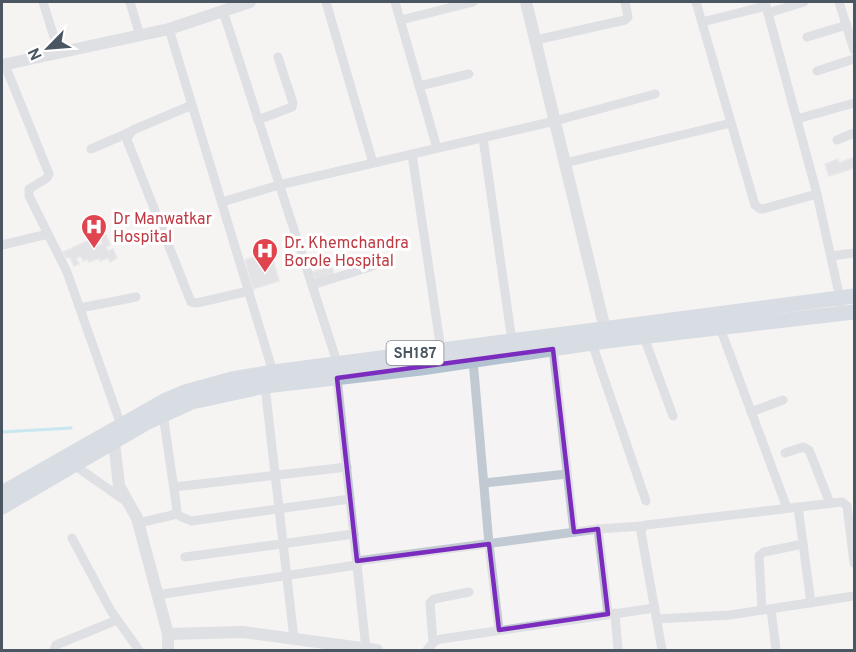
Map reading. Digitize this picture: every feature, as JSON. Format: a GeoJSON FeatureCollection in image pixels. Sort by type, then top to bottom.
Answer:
{"type":"FeatureCollection","features":[{"type":"Feature","properties":{"kind":"main road","name":"SH187"},"geometry":{"type":"LineString","coordinates":[[2,507],[164,414],[192,402],[441,350],[605,329],[718,321],[848,305]]}},
{"type":"Feature","properties":{"kind":"main road","name":"SH187"},"geometry":{"type":"LineString","coordinates":[[2,494],[164,401],[185,392],[232,380],[273,372],[337,370],[473,360],[644,337],[718,321]]}},
{"type":"Feature","properties":{"kind":"street"},"geometry":{"type":"LineString","coordinates":[[43,2],[59,53]]}},
{"type":"Feature","properties":{"kind":"street"},"geometry":{"type":"LineString","coordinates":[[130,2],[140,36]]}},
{"type":"Feature","properties":{"kind":"street"},"geometry":{"type":"LineString","coordinates":[[395,2],[437,148]]}},
{"type":"Feature","properties":{"kind":"street"},"geometry":{"type":"LineString","coordinates":[[401,20],[473,2]]}},
{"type":"Feature","properties":{"kind":"street"},"geometry":{"type":"LineString","coordinates":[[526,2],[605,329]]}},
{"type":"Feature","properties":{"kind":"street"},"geometry":{"type":"LineString","coordinates":[[536,40],[625,20],[628,17],[625,2]]}},
{"type":"Feature","properties":{"kind":"street"},"geometry":{"type":"LineString","coordinates":[[696,2],[757,207],[763,209],[817,194]]}},
{"type":"Feature","properties":{"kind":"street"},"geometry":{"type":"LineString","coordinates":[[702,22],[767,7],[804,2]]}},
{"type":"Feature","properties":{"kind":"street"},"geometry":{"type":"LineString","coordinates":[[839,2],[855,50]]}},
{"type":"Feature","properties":{"kind":"street"},"geometry":{"type":"LineString","coordinates":[[121,425],[67,272],[28,192],[31,187],[47,178],[48,171],[3,65],[170,29],[243,3]]}},
{"type":"Feature","properties":{"kind":"street"},"geometry":{"type":"LineString","coordinates":[[327,3],[373,163]]}},
{"type":"Feature","properties":{"kind":"street"},"geometry":{"type":"LineString","coordinates":[[767,7],[817,194],[831,256],[848,305]]}},
{"type":"Feature","properties":{"kind":"street"},"geometry":{"type":"LineString","coordinates":[[168,634],[243,632],[371,650],[357,563],[337,370],[312,285],[223,11]]}},
{"type":"Feature","properties":{"kind":"street"},"geometry":{"type":"LineString","coordinates":[[807,37],[847,25]]}},
{"type":"Feature","properties":{"kind":"street"},"geometry":{"type":"LineString","coordinates":[[170,29],[273,372]]}},
{"type":"Feature","properties":{"kind":"street"},"geometry":{"type":"LineString","coordinates":[[258,120],[292,107],[293,104],[278,57]]}},
{"type":"Feature","properties":{"kind":"street"},"geometry":{"type":"LineString","coordinates":[[817,70],[855,58]]}},
{"type":"Feature","properties":{"kind":"street"},"geometry":{"type":"LineString","coordinates":[[419,86],[469,74]]}},
{"type":"Feature","properties":{"kind":"street"},"geometry":{"type":"LineString","coordinates":[[222,202],[279,185],[555,121],[655,94]]}},
{"type":"Feature","properties":{"kind":"street"},"geometry":{"type":"LineString","coordinates":[[797,119],[855,103]]}},
{"type":"Feature","properties":{"kind":"street"},"geometry":{"type":"LineString","coordinates":[[91,149],[192,105]]}},
{"type":"Feature","properties":{"kind":"street"},"geometry":{"type":"LineString","coordinates":[[565,163],[731,123]]}},
{"type":"Feature","properties":{"kind":"street"},"geometry":{"type":"LineString","coordinates":[[130,132],[128,140],[191,302],[197,303],[249,291]]}},
{"type":"Feature","properties":{"kind":"street"},"geometry":{"type":"LineString","coordinates":[[837,140],[855,133]]}},
{"type":"Feature","properties":{"kind":"street"},"geometry":{"type":"LineString","coordinates":[[483,138],[512,341]]}},
{"type":"Feature","properties":{"kind":"street"},"geometry":{"type":"LineString","coordinates":[[412,154],[441,350]]}},
{"type":"Feature","properties":{"kind":"street"},"geometry":{"type":"LineString","coordinates":[[2,245],[48,234]]}},
{"type":"Feature","properties":{"kind":"street"},"geometry":{"type":"LineString","coordinates":[[831,256],[855,253]]}},
{"type":"Feature","properties":{"kind":"street"},"geometry":{"type":"LineString","coordinates":[[312,285],[373,266]]}},
{"type":"Feature","properties":{"kind":"street"},"geometry":{"type":"LineString","coordinates":[[80,308],[136,297]]}},
{"type":"Feature","properties":{"kind":"street"},"geometry":{"type":"LineString","coordinates":[[718,321],[787,508]]}},
{"type":"Feature","properties":{"kind":"street"},"geometry":{"type":"LineString","coordinates":[[644,337],[673,416]]}},
{"type":"Feature","properties":{"kind":"street"},"geometry":{"type":"LineString","coordinates":[[592,343],[646,501]]}},
{"type":"Feature","properties":{"kind":"street"},"geometry":{"type":"LineString","coordinates":[[553,349],[574,532]]}},
{"type":"Feature","properties":{"kind":"street"},"geometry":{"type":"LineString","coordinates":[[473,360],[499,630]]}},
{"type":"Feature","properties":{"kind":"street"},"geometry":{"type":"LineString","coordinates":[[265,386],[294,639]]}},
{"type":"Feature","properties":{"kind":"street"},"geometry":{"type":"LineString","coordinates":[[752,412],[783,400]]}},
{"type":"Feature","properties":{"kind":"street"},"geometry":{"type":"LineString","coordinates":[[164,414],[177,510],[175,514]]}},
{"type":"Feature","properties":{"kind":"street"},"geometry":{"type":"LineString","coordinates":[[114,442],[119,486],[138,523],[168,634],[168,651]]}},
{"type":"Feature","properties":{"kind":"street"},"geometry":{"type":"LineString","coordinates":[[785,453],[803,447],[809,450],[830,503]]}},
{"type":"Feature","properties":{"kind":"street"},"geometry":{"type":"LineString","coordinates":[[74,465],[129,504]]}},
{"type":"Feature","properties":{"kind":"street"},"geometry":{"type":"LineString","coordinates":[[174,488],[347,467]]}},
{"type":"Feature","properties":{"kind":"street"},"geometry":{"type":"LineString","coordinates":[[484,483],[567,474]]}},
{"type":"Feature","properties":{"kind":"street"},"geometry":{"type":"LineString","coordinates":[[138,523],[175,514],[191,521],[350,499]]}},
{"type":"Feature","properties":{"kind":"street"},"geometry":{"type":"LineString","coordinates":[[157,594],[574,532],[855,501]]}},
{"type":"Feature","properties":{"kind":"street"},"geometry":{"type":"LineString","coordinates":[[843,502],[847,506],[855,563]]}},
{"type":"Feature","properties":{"kind":"street"},"geometry":{"type":"LineString","coordinates":[[798,507],[811,603]]}},
{"type":"Feature","properties":{"kind":"street"},"geometry":{"type":"LineString","coordinates":[[643,526],[641,532],[662,651]]}},
{"type":"Feature","properties":{"kind":"street"},"geometry":{"type":"LineString","coordinates":[[598,529],[618,651]]}},
{"type":"Feature","properties":{"kind":"street"},"geometry":{"type":"LineString","coordinates":[[185,557],[354,534]]}},
{"type":"Feature","properties":{"kind":"street"},"geometry":{"type":"LineString","coordinates":[[72,538],[117,620],[139,651]]}},
{"type":"Feature","properties":{"kind":"street"},"geometry":{"type":"LineString","coordinates":[[776,651],[766,610],[759,556],[764,552],[803,544]]}},
{"type":"Feature","properties":{"kind":"street"},"geometry":{"type":"LineString","coordinates":[[430,647],[430,603],[434,599],[469,592]]}},
{"type":"Feature","properties":{"kind":"street"},"geometry":{"type":"LineString","coordinates":[[657,618],[730,615],[854,597]]}},
{"type":"Feature","properties":{"kind":"street"},"geometry":{"type":"LineString","coordinates":[[430,647],[441,639],[655,608]]}},
{"type":"Feature","properties":{"kind":"street"},"geometry":{"type":"LineString","coordinates":[[54,651],[56,645],[117,620]]}},
{"type":"Feature","properties":{"kind":"highlighted area"},"geometry":{"type":"Polygon","coordinates":[[[553,349],[574,532],[598,529],[608,614],[499,630],[489,544],[357,561],[337,378],[553,349]]]}},
{"type":"Feature","properties":{"kind":"building"},"geometry":{"type":"Polygon","coordinates":[[[854,158],[854,168],[829,176],[825,164],[838,159],[839,163],[854,158]]]}},
{"type":"Feature","properties":{"kind":"building"},"geometry":{"type":"Polygon","coordinates":[[[106,235],[110,245],[106,247],[108,251],[113,249],[117,258],[110,262],[108,258],[100,261],[99,258],[89,262],[87,259],[83,261],[81,256],[76,258],[79,264],[74,266],[70,257],[66,258],[63,252],[94,238],[98,246],[103,243],[100,238],[106,235]]]}},
{"type":"Feature","properties":{"kind":"building"},"geometry":{"type":"Polygon","coordinates":[[[271,252],[279,281],[253,289],[245,260],[271,252]]]}},
{"type":"Feature","properties":{"kind":"building"},"geometry":{"type":"Polygon","coordinates":[[[331,265],[334,274],[316,280],[313,272],[331,265]]]}},
{"type":"Feature","properties":{"kind":"waterway"},"geometry":{"type":"LineString","coordinates":[[2,432],[71,428]]}},
{"type":"Feature","properties":{"kind":"place","name":"Dr Manwatkar Hospital"},"geometry":{"type":"Point","coordinates":[94,250]}},
{"type":"Feature","properties":{"kind":"place","name":"Dr. Khemchandra Borole Hospital"},"geometry":{"type":"Point","coordinates":[265,274]}}]}
